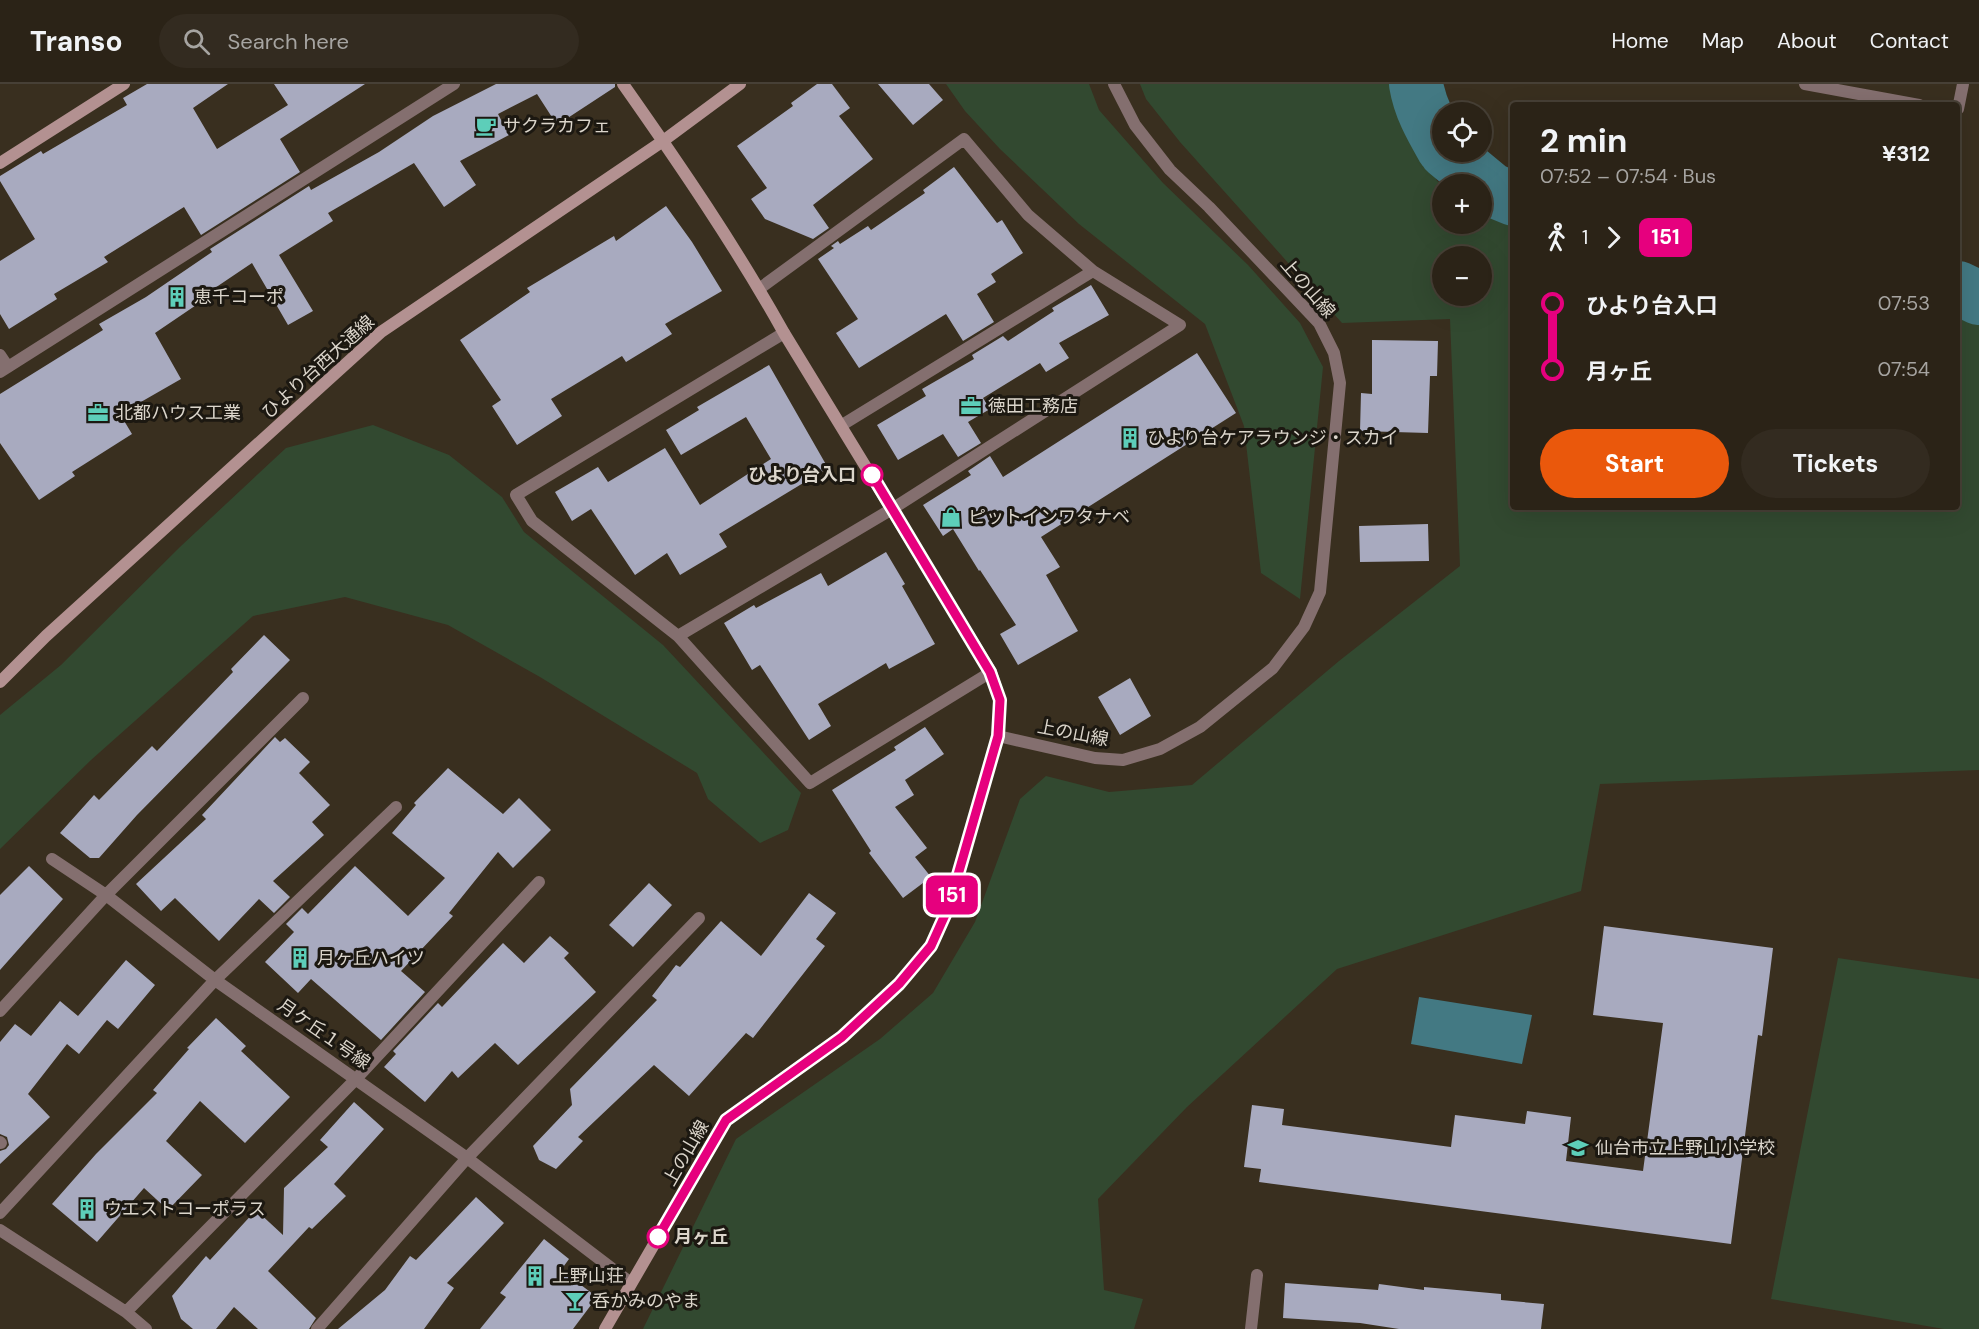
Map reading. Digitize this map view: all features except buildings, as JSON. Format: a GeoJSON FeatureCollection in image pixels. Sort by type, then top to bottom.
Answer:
{"type":"FeatureCollection","features":[{"type":"Feature","properties":{"kind":"street"},"geometry":{"type":"LineString","coordinates":[[0,164],[124,84]]}},
{"type":"Feature","properties":{"kind":"street"},"geometry":{"type":"LineString","coordinates":[[0,355],[4,369],[453,84]]}},
{"type":"Feature","properties":{"kind":"street"},"geometry":{"type":"LineString","coordinates":[[623,84],[663,141],[759,289],[990,672],[1000,700],[998,736]]}},
{"type":"Feature","properties":{"kind":"street","name":"ひより台西大通線"},"geometry":{"type":"LineString","coordinates":[[0,682],[46,636],[381,332],[663,141],[740,84]]}},
{"type":"Feature","properties":{"kind":"street","name":"上の山線"},"geometry":{"type":"LineString","coordinates":[[606,1329],[726,1120],[842,1037],[899,984],[931,946],[949,906],[998,736],[1095,758],[1123,760],[1161,749],[1200,727],[1273,668],[1304,627],[1320,592],[1340,383],[1334,352],[1318,323],[1209,207],[1170,170],[1136,125],[1114,84]]}},
{"type":"Feature","properties":{"kind":"street"},"geometry":{"type":"LineString","coordinates":[[1805,84],[1903,102]]}},
{"type":"Feature","properties":{"kind":"street"},"geometry":{"type":"LineString","coordinates":[[1959,102],[1963,84]]}},
{"type":"Feature","properties":{"kind":"street"},"geometry":{"type":"LineString","coordinates":[[678,636],[892,509],[1180,325],[1093,271],[1028,215],[964,139],[759,289]]}},
{"type":"Feature","properties":{"kind":"street"},"geometry":{"type":"LineString","coordinates":[[842,425],[1093,271]]}},
{"type":"Feature","properties":{"kind":"street"},"geometry":{"type":"LineString","coordinates":[[784,333],[516,495],[532,521],[678,636],[810,783],[990,672]]}},
{"type":"Feature","properties":{"kind":"street"},"geometry":{"type":"LineString","coordinates":[[0,1011],[106,895],[303,698]]}},
{"type":"Feature","properties":{"kind":"street"},"geometry":{"type":"LineString","coordinates":[[0,1213],[214,980],[396,807]]}},
{"type":"Feature","properties":{"kind":"street","name":"月ケ丘１号線"},"geometry":{"type":"LineString","coordinates":[[52,859],[106,895],[214,980],[467,1158],[631,1283]]}},
{"type":"Feature","properties":{"kind":"street"},"geometry":{"type":"LineString","coordinates":[[126,1312],[356,1079],[539,882]]}},
{"type":"Feature","properties":{"kind":"street"},"geometry":{"type":"LineString","coordinates":[[317,1329],[467,1158],[699,918]]}},
{"type":"Feature","properties":{"kind":"street"},"geometry":{"type":"LineString","coordinates":[[0,1230],[126,1312],[146,1329]]}},
{"type":"Feature","properties":{"kind":"street"},"geometry":{"type":"LineString","coordinates":[[1251,1329],[1257,1275]]}},
{"type":"Feature","properties":{"kind":"green space"},"geometry":{"type":"Polygon","coordinates":[[[946,84],[1089,84],[1099,110],[1163,183],[1248,265],[1300,323],[1323,367],[1300,599],[1261,573],[1244,426],[1205,324],[1079,224],[1000,149],[965,111],[946,84]]]}},
{"type":"Feature","properties":{"kind":"green space"},"geometry":{"type":"Polygon","coordinates":[[[1140,84],[1406,84],[1404,108],[1434,174],[1432,174],[1432,234],[1492,234],[1492,210],[1510,219],[1510,510],[1960,510],[1960,289],[1979,292],[1979,770],[1600,784],[1581,891],[1337,969],[1187,1107],[1098,1199],[1104,1290],[1143,1299],[1134,1329],[643,1329],[736,1139],[880,1039],[933,993],[975,922],[1020,799],[1046,776],[1109,792],[1192,785],[1339,661],[1460,566],[1450,319],[1342,323],[1180,142],[1146,99],[1140,84]]]}},
{"type":"Feature","properties":{"kind":"green space"},"geometry":{"type":"Polygon","coordinates":[[[373,425],[449,455],[502,497],[524,532],[663,645],[801,793],[788,830],[760,843],[708,799],[697,773],[540,677],[448,625],[345,597],[253,616],[91,760],[0,849],[0,715],[61,665],[181,546],[286,448],[373,425]]]}},
{"type":"Feature","properties":{"kind":"green space"},"geometry":{"type":"Polygon","coordinates":[[[1838,958],[1979,979],[1979,1329],[1944,1329],[1771,1299],[1838,958]]]}},
{"type":"Feature","properties":{"kind":"water"},"geometry":{"type":"Polygon","coordinates":[[[1419,997],[1532,1015],[1522,1064],[1411,1044],[1419,997]]]}},
{"type":"Feature","properties":{"kind":"waterway"},"geometry":{"type":"LineString","coordinates":[[1416,84],[1423,109],[1432,129]]}},
{"type":"Feature","properties":{"kind":"waterway"},"geometry":{"type":"LineString","coordinates":[[1458,162],[1492,190],[1510,197]]}},
{"type":"Feature","properties":{"kind":"waterway"},"geometry":{"type":"LineString","coordinates":[[1960,289],[1979,298]]}},
{"type":"Feature","properties":{"kind":"bus line","name":"151"},"geometry":{"type":"LineString","coordinates":[[658,1237],[726,1120],[842,1037],[899,984],[931,946],[949,906],[980,803],[998,736],[1000,700],[990,672],[872,475]]}},
{"type":"Feature","properties":{"kind":"place","name":"サクラカフェ"},"geometry":{"type":"Point","coordinates":[486,126]}},
{"type":"Feature","properties":{"kind":"place","name":"恵千コーポ"},"geometry":{"type":"Point","coordinates":[177,297]}},
{"type":"Feature","properties":{"kind":"place","name":"徳田工務店"},"geometry":{"type":"Point","coordinates":[971,406]}},
{"type":"Feature","properties":{"kind":"place","name":"北都ハウス工業"},"geometry":{"type":"Point","coordinates":[98,413]}},
{"type":"Feature","properties":{"kind":"place","name":"ひより台ケアラウンジ・スカイ"},"geometry":{"type":"Point","coordinates":[1130,438]}},
{"type":"Feature","properties":{"kind":"place","name":"ひより台入口"},"geometry":{"type":"Point","coordinates":[872,475]}},
{"type":"Feature","properties":{"kind":"place","name":"ピットインワタナベ"},"geometry":{"type":"Point","coordinates":[951,517]}},
{"type":"Feature","properties":{"kind":"place","name":"月ヶ丘ハイツ"},"geometry":{"type":"Point","coordinates":[300,958]}},
{"type":"Feature","properties":{"kind":"place","name":"仙台市立上野山小学校"},"geometry":{"type":"Point","coordinates":[1578,1148]}},
{"type":"Feature","properties":{"kind":"place","name":"ウエストコーポラス"},"geometry":{"type":"Point","coordinates":[87,1209]}},
{"type":"Feature","properties":{"kind":"place","name":"月ヶ丘"},"geometry":{"type":"Point","coordinates":[658,1237]}},
{"type":"Feature","properties":{"kind":"place","name":"上野山荘"},"geometry":{"type":"Point","coordinates":[535,1276]}},
{"type":"Feature","properties":{"kind":"place","name":"呑かみのやま"},"geometry":{"type":"Point","coordinates":[575,1301]}}]}
